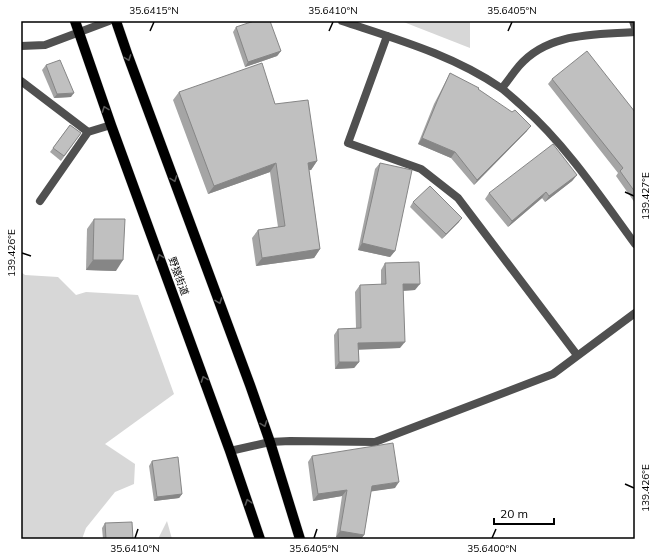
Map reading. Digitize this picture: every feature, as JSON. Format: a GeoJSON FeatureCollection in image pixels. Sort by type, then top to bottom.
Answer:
{"type":"FeatureCollection","features":[{"type":"Feature","properties":{"kind":"main road","name":"野猿街道"},"geometry":{"type":"LineString","coordinates":[[75,21],[111,125],[230,451],[260,539]]}},
{"type":"Feature","properties":{"kind":"main road"},"geometry":{"type":"LineString","coordinates":[[116,21],[270,442],[300,539]]}},
{"type":"Feature","properties":{"kind":"street"},"geometry":{"type":"LineString","coordinates":[[21,46],[45,44],[109,21]]}},
{"type":"Feature","properties":{"kind":"street"},"geometry":{"type":"LineString","coordinates":[[342,21],[456,62],[502,88],[535,117],[555,139],[635,244]]}},
{"type":"Feature","properties":{"kind":"street"},"geometry":{"type":"LineString","coordinates":[[633,21],[635,27]]}},
{"type":"Feature","properties":{"kind":"street"},"geometry":{"type":"LineString","coordinates":[[502,88],[520,65],[548,44],[573,37],[635,32]]}},
{"type":"Feature","properties":{"kind":"street"},"geometry":{"type":"LineString","coordinates":[[387,36],[348,143],[421,169],[458,198],[577,355]]}},
{"type":"Feature","properties":{"kind":"street"},"geometry":{"type":"LineString","coordinates":[[21,81],[88,132]]}},
{"type":"Feature","properties":{"kind":"street"},"geometry":{"type":"LineString","coordinates":[[40,201],[88,132],[111,125]]}},
{"type":"Feature","properties":{"kind":"street"},"geometry":{"type":"LineString","coordinates":[[230,451],[270,442],[374,442],[553,374],[635,313]]}},
{"type":"Feature","properties":{"kind":"shaded area"},"geometry":{"type":"Polygon","coordinates":[[[401,21],[470,21],[470,48],[401,21]]]}},
{"type":"Feature","properties":{"kind":"shaded area"},"geometry":{"type":"Polygon","coordinates":[[[21,272],[25,275],[58,277],[76,295],[86,292],[138,295],[174,394],[105,444],[135,464],[134,484],[115,492],[86,528],[82,539],[21,539],[21,272]]]}},
{"type":"Feature","properties":{"kind":"shaded area"},"geometry":{"type":"Polygon","coordinates":[[[167,521],[172,539],[158,539],[167,521]]]}},
{"type":"Feature","properties":{"kind":"building"},"geometry":{"type":"Polygon","coordinates":[[[254,21],[270,21],[281,51],[248,62],[236,27],[254,21]]]}},
{"type":"Feature","properties":{"kind":"building"},"geometry":{"type":"Polygon","coordinates":[[[587,51],[635,112],[635,192],[620,171],[623,168],[552,79],[587,51]]]}},
{"type":"Feature","properties":{"kind":"building"},"geometry":{"type":"Polygon","coordinates":[[[60,60],[74,93],[57,94],[46,65],[60,60]]]}},
{"type":"Feature","properties":{"kind":"building"},"geometry":{"type":"Polygon","coordinates":[[[262,63],[275,104],[308,100],[317,161],[308,163],[320,249],[262,258],[258,230],[285,226],[276,163],[214,186],[179,92],[262,63]]]}},
{"type":"Feature","properties":{"kind":"building"},"geometry":{"type":"Polygon","coordinates":[[[450,73],[479,88],[478,89],[512,112],[515,110],[531,126],[477,180],[455,152],[422,138],[450,73]]]}},
{"type":"Feature","properties":{"kind":"building"},"geometry":{"type":"Polygon","coordinates":[[[70,125],[81,133],[64,156],[53,148],[70,125]]]}},
{"type":"Feature","properties":{"kind":"building"},"geometry":{"type":"Polygon","coordinates":[[[553,144],[577,175],[549,196],[546,192],[512,221],[489,193],[553,144]]]}},
{"type":"Feature","properties":{"kind":"building"},"geometry":{"type":"Polygon","coordinates":[[[380,163],[412,170],[395,251],[362,243],[380,163]]]}},
{"type":"Feature","properties":{"kind":"building"},"geometry":{"type":"Polygon","coordinates":[[[430,186],[462,218],[446,234],[413,202],[430,186]]]}},
{"type":"Feature","properties":{"kind":"building"},"geometry":{"type":"Polygon","coordinates":[[[94,219],[125,219],[123,260],[93,260],[94,219]]]}},
{"type":"Feature","properties":{"kind":"building"},"geometry":{"type":"Polygon","coordinates":[[[419,262],[420,284],[403,284],[405,342],[358,343],[359,362],[339,362],[338,329],[361,328],[360,285],[386,284],[385,263],[419,262]]]}},
{"type":"Feature","properties":{"kind":"building"},"geometry":{"type":"Polygon","coordinates":[[[393,443],[399,482],[372,486],[364,535],[340,531],[347,490],[318,494],[312,456],[393,443]]]}},
{"type":"Feature","properties":{"kind":"building"},"geometry":{"type":"Polygon","coordinates":[[[178,457],[182,494],[157,497],[152,461],[178,457]]]}},
{"type":"Feature","properties":{"kind":"building"},"geometry":{"type":"Polygon","coordinates":[[[132,522],[133,539],[106,539],[105,523],[132,522]]]}}]}
